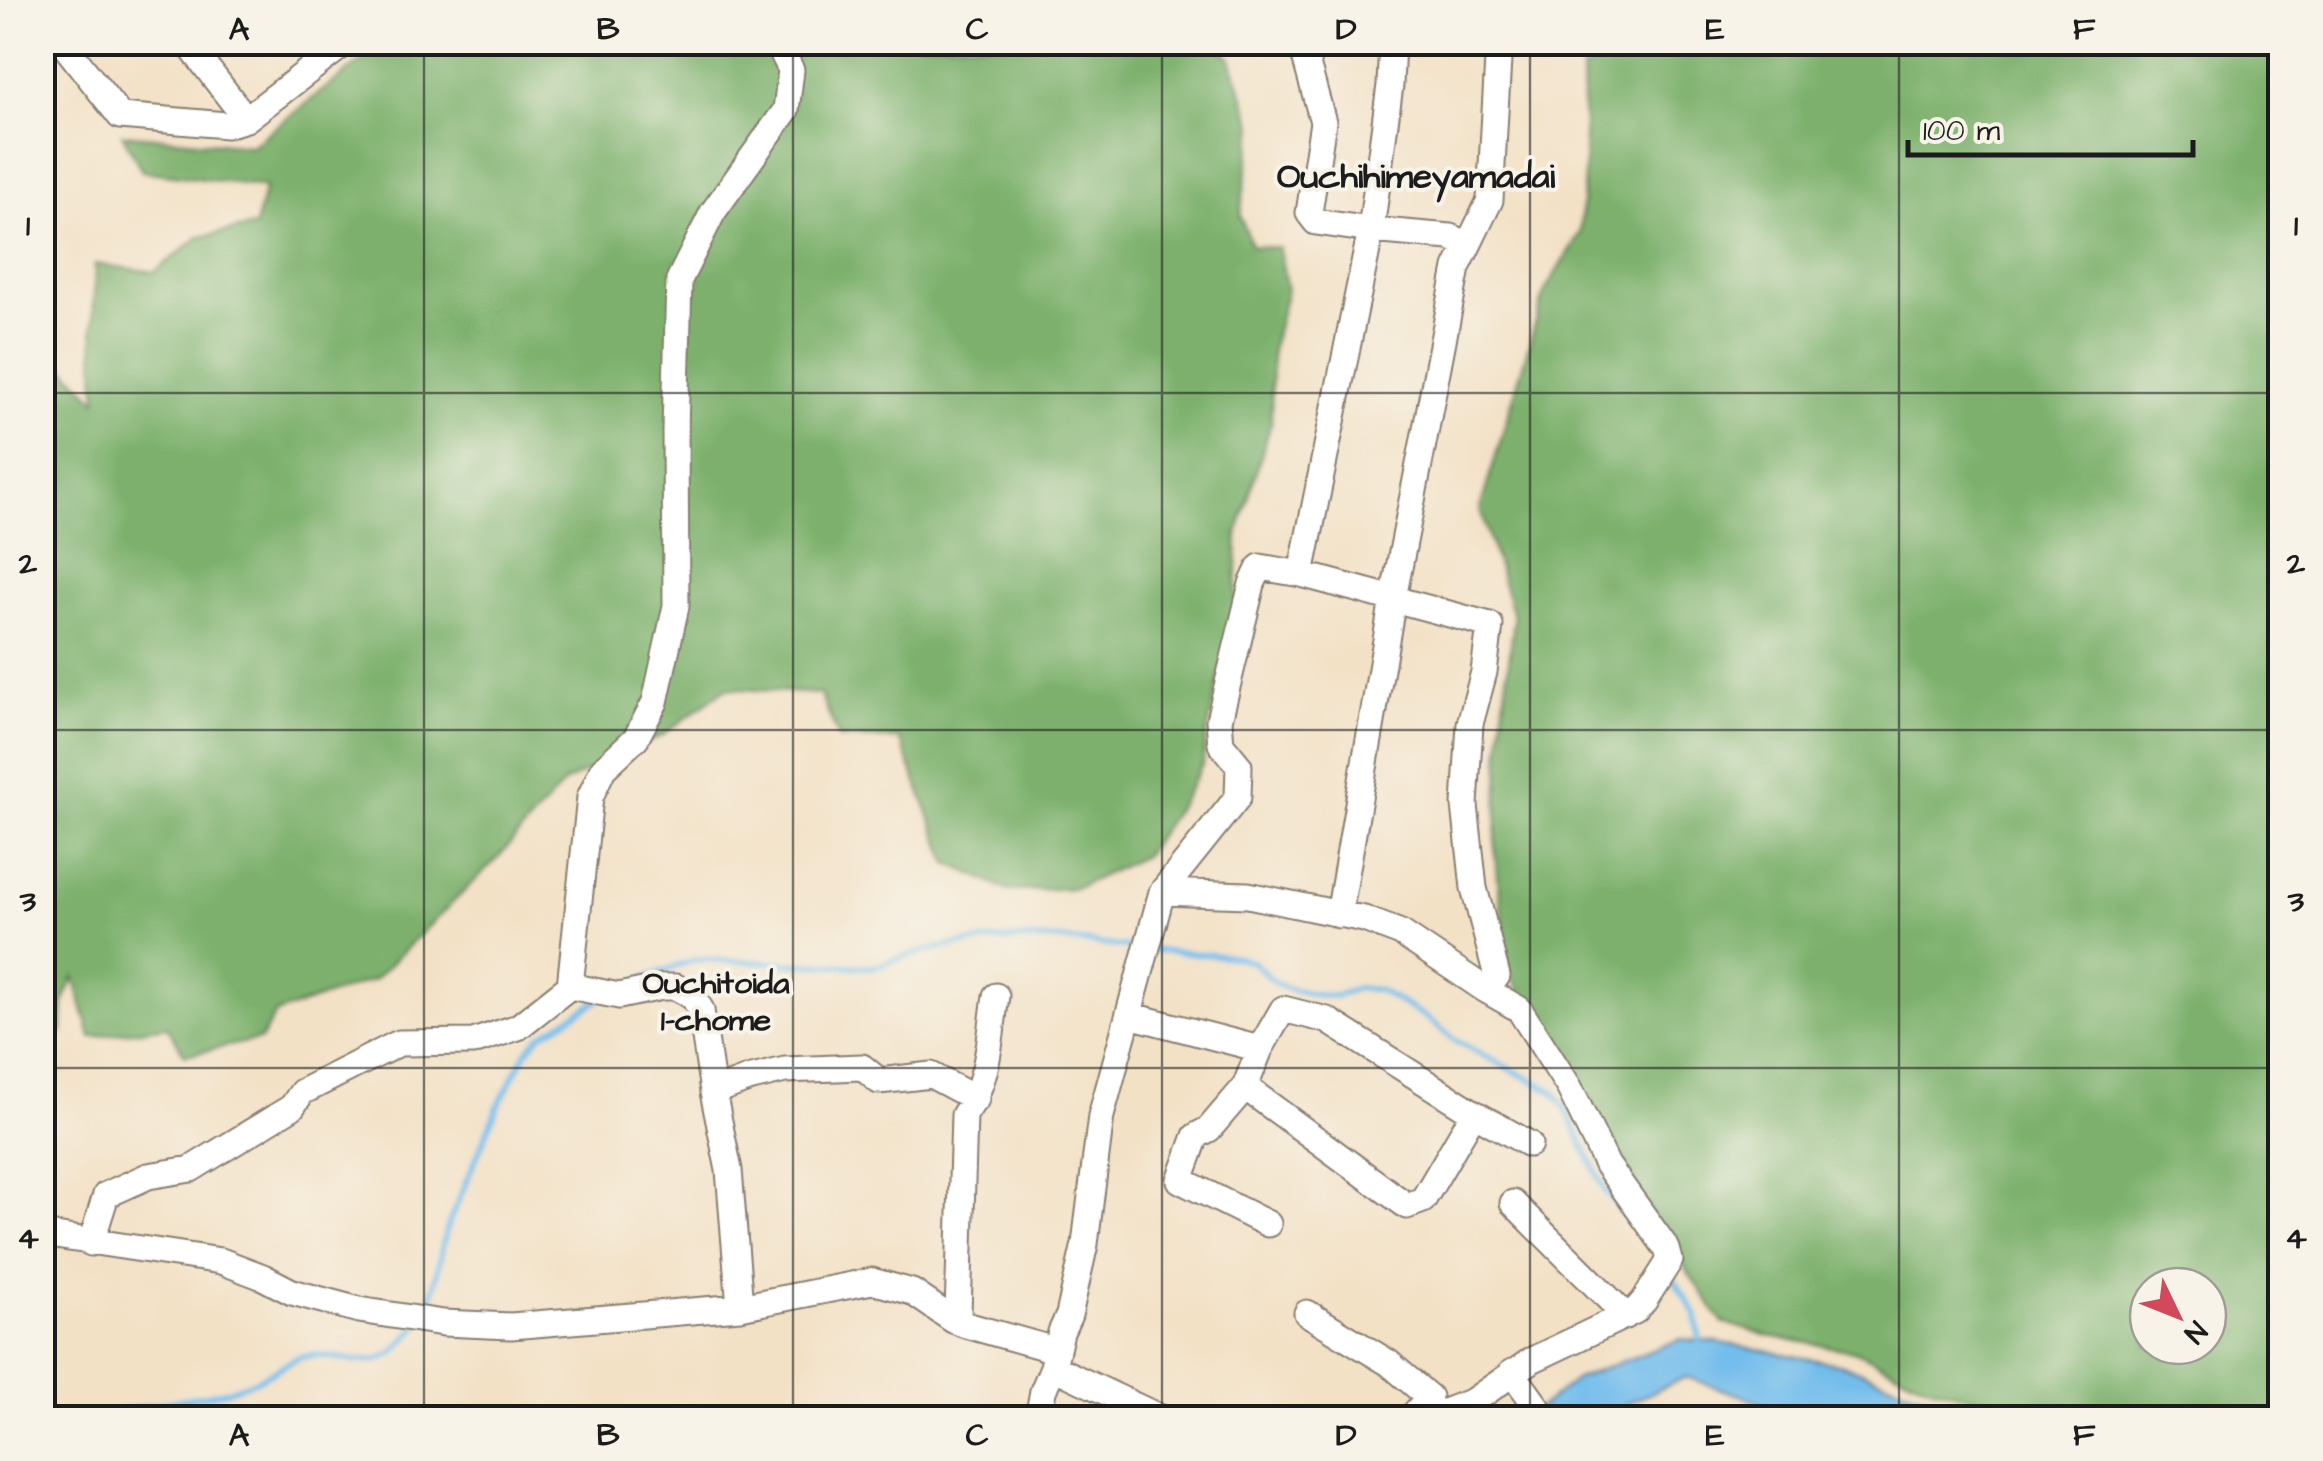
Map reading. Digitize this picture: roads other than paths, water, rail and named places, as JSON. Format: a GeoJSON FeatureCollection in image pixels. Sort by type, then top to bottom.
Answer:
{"type":"FeatureCollection","features":[{"type":"Feature","properties":{"kind":"street"},"geometry":{"type":"LineString","coordinates":[[62,42],[120,116],[226,125],[246,119],[330,47]]}},
{"type":"Feature","properties":{"kind":"street"},"geometry":{"type":"LineString","coordinates":[[187,42],[246,119]]}},
{"type":"Feature","properties":{"kind":"street"},"geometry":{"type":"LineString","coordinates":[[91,1243],[106,1195],[148,1176],[192,1168],[292,1107],[302,1092],[399,1043],[473,1042],[503,1032],[518,1026],[570,986],[590,797],[603,769],[636,738],[655,702],[676,606],[679,280],[712,212],[786,110],[791,70],[777,42]]}},
{"type":"Feature","properties":{"kind":"street"},"geometry":{"type":"LineString","coordinates":[[1301,42],[1323,122],[1309,213],[1316,222],[1450,237],[1468,245]]}},
{"type":"Feature","properties":{"kind":"street"},"geometry":{"type":"LineString","coordinates":[[1301,574],[1371,230],[1392,42]]}},
{"type":"Feature","properties":{"kind":"street"},"geometry":{"type":"LineString","coordinates":[[1338,915],[1393,599],[1457,268],[1490,200],[1500,42]]}},
{"type":"Feature","properties":{"kind":"street"},"geometry":{"type":"LineString","coordinates":[[1038,1418],[1069,1315],[1085,1244],[1101,1116],[1162,892],[1238,797],[1239,766],[1221,744],[1219,720],[1252,584],[1260,566],[1490,625],[1484,672],[1470,724],[1464,804],[1474,888],[1497,976],[1486,990]]}},
{"type":"Feature","properties":{"kind":"street"},"geometry":{"type":"LineString","coordinates":[[1162,892],[1248,895],[1364,919],[1401,933],[1519,1008],[1569,1086],[1608,1166],[1667,1248],[1670,1260],[1635,1309],[1532,1360],[1515,1377],[1464,1410],[1442,1413],[1436,1418]]}},
{"type":"Feature","properties":{"kind":"street"},"geometry":{"type":"LineString","coordinates":[[570,986],[610,995],[676,986],[694,997],[701,1010],[729,1170],[740,1308]]}},
{"type":"Feature","properties":{"kind":"street"},"geometry":{"type":"LineString","coordinates":[[954,1320],[958,1314],[964,1115],[976,1099],[996,996]]}},
{"type":"Feature","properties":{"kind":"street"},"geometry":{"type":"LineString","coordinates":[[1268,1224],[1180,1180],[1196,1136],[1209,1129],[1245,1087],[1282,1008],[1328,1020],[1530,1144]]}},
{"type":"Feature","properties":{"kind":"street"},"geometry":{"type":"LineString","coordinates":[[1129,1015],[1260,1049]]}},
{"type":"Feature","properties":{"kind":"street"},"geometry":{"type":"LineString","coordinates":[[713,1092],[748,1078],[785,1070],[862,1068],[879,1081],[930,1075],[976,1099]]}},
{"type":"Feature","properties":{"kind":"street"},"geometry":{"type":"LineString","coordinates":[[1245,1087],[1407,1206],[1423,1200],[1474,1113]]}},
{"type":"Feature","properties":{"kind":"street"},"geometry":{"type":"LineString","coordinates":[[1513,1203],[1620,1308],[1635,1309]]}},
{"type":"Feature","properties":{"kind":"street"},"geometry":{"type":"LineString","coordinates":[[42,1234],[221,1261],[263,1276],[292,1292],[360,1310],[511,1326],[740,1308],[872,1280],[912,1292],[954,1320],[1054,1359],[1161,1418]]}},
{"type":"Feature","properties":{"kind":"street"},"geometry":{"type":"LineString","coordinates":[[1307,1313],[1390,1363],[1429,1397],[1411,1418]]}},
{"type":"Feature","properties":{"kind":"street"},"geometry":{"type":"LineString","coordinates":[[1515,1377],[1545,1418]]}},
{"type":"Feature","properties":{"kind":"water"},"geometry":{"type":"Polygon","coordinates":[[[1681,1339],[1843,1365],[1965,1411],[2008,1418],[1794,1418],[1686,1377],[1595,1418],[1527,1418],[1576,1379],[1681,1339]]]}},
{"type":"Feature","properties":{"kind":"waterway"},"geometry":{"type":"LineString","coordinates":[[637,981],[697,959],[874,967],[936,949],[1020,939],[1142,949]]}},
{"type":"Feature","properties":{"kind":"waterway"},"geometry":{"type":"LineString","coordinates":[[1154,950],[1236,957],[1253,962],[1286,988],[1319,995],[1336,996],[1357,988],[1379,990],[1427,1018],[1456,1041],[1553,1091],[1606,1192],[1647,1241]]}},
{"type":"Feature","properties":{"kind":"waterway"},"geometry":{"type":"LineString","coordinates":[[428,1314],[446,1230],[497,1108],[527,1051],[540,1036],[599,1000]]}},
{"type":"Feature","properties":{"kind":"waterway"},"geometry":{"type":"LineString","coordinates":[[1669,1271],[1697,1316],[1700,1345]]}},
{"type":"Feature","properties":{"kind":"waterway"},"geometry":{"type":"LineString","coordinates":[[86,1418],[227,1391],[299,1357],[378,1360],[393,1353],[417,1327]]}},
{"type":"Feature","properties":{"kind":"district","name":"Ouchihimeyamadai"},"geometry":{"type":"Point","coordinates":[1416,175]}},
{"type":"Feature","properties":{"kind":"district","name":"Ouchitoida 1-chome"},"geometry":{"type":"Point","coordinates":[716,1000]}}]}
